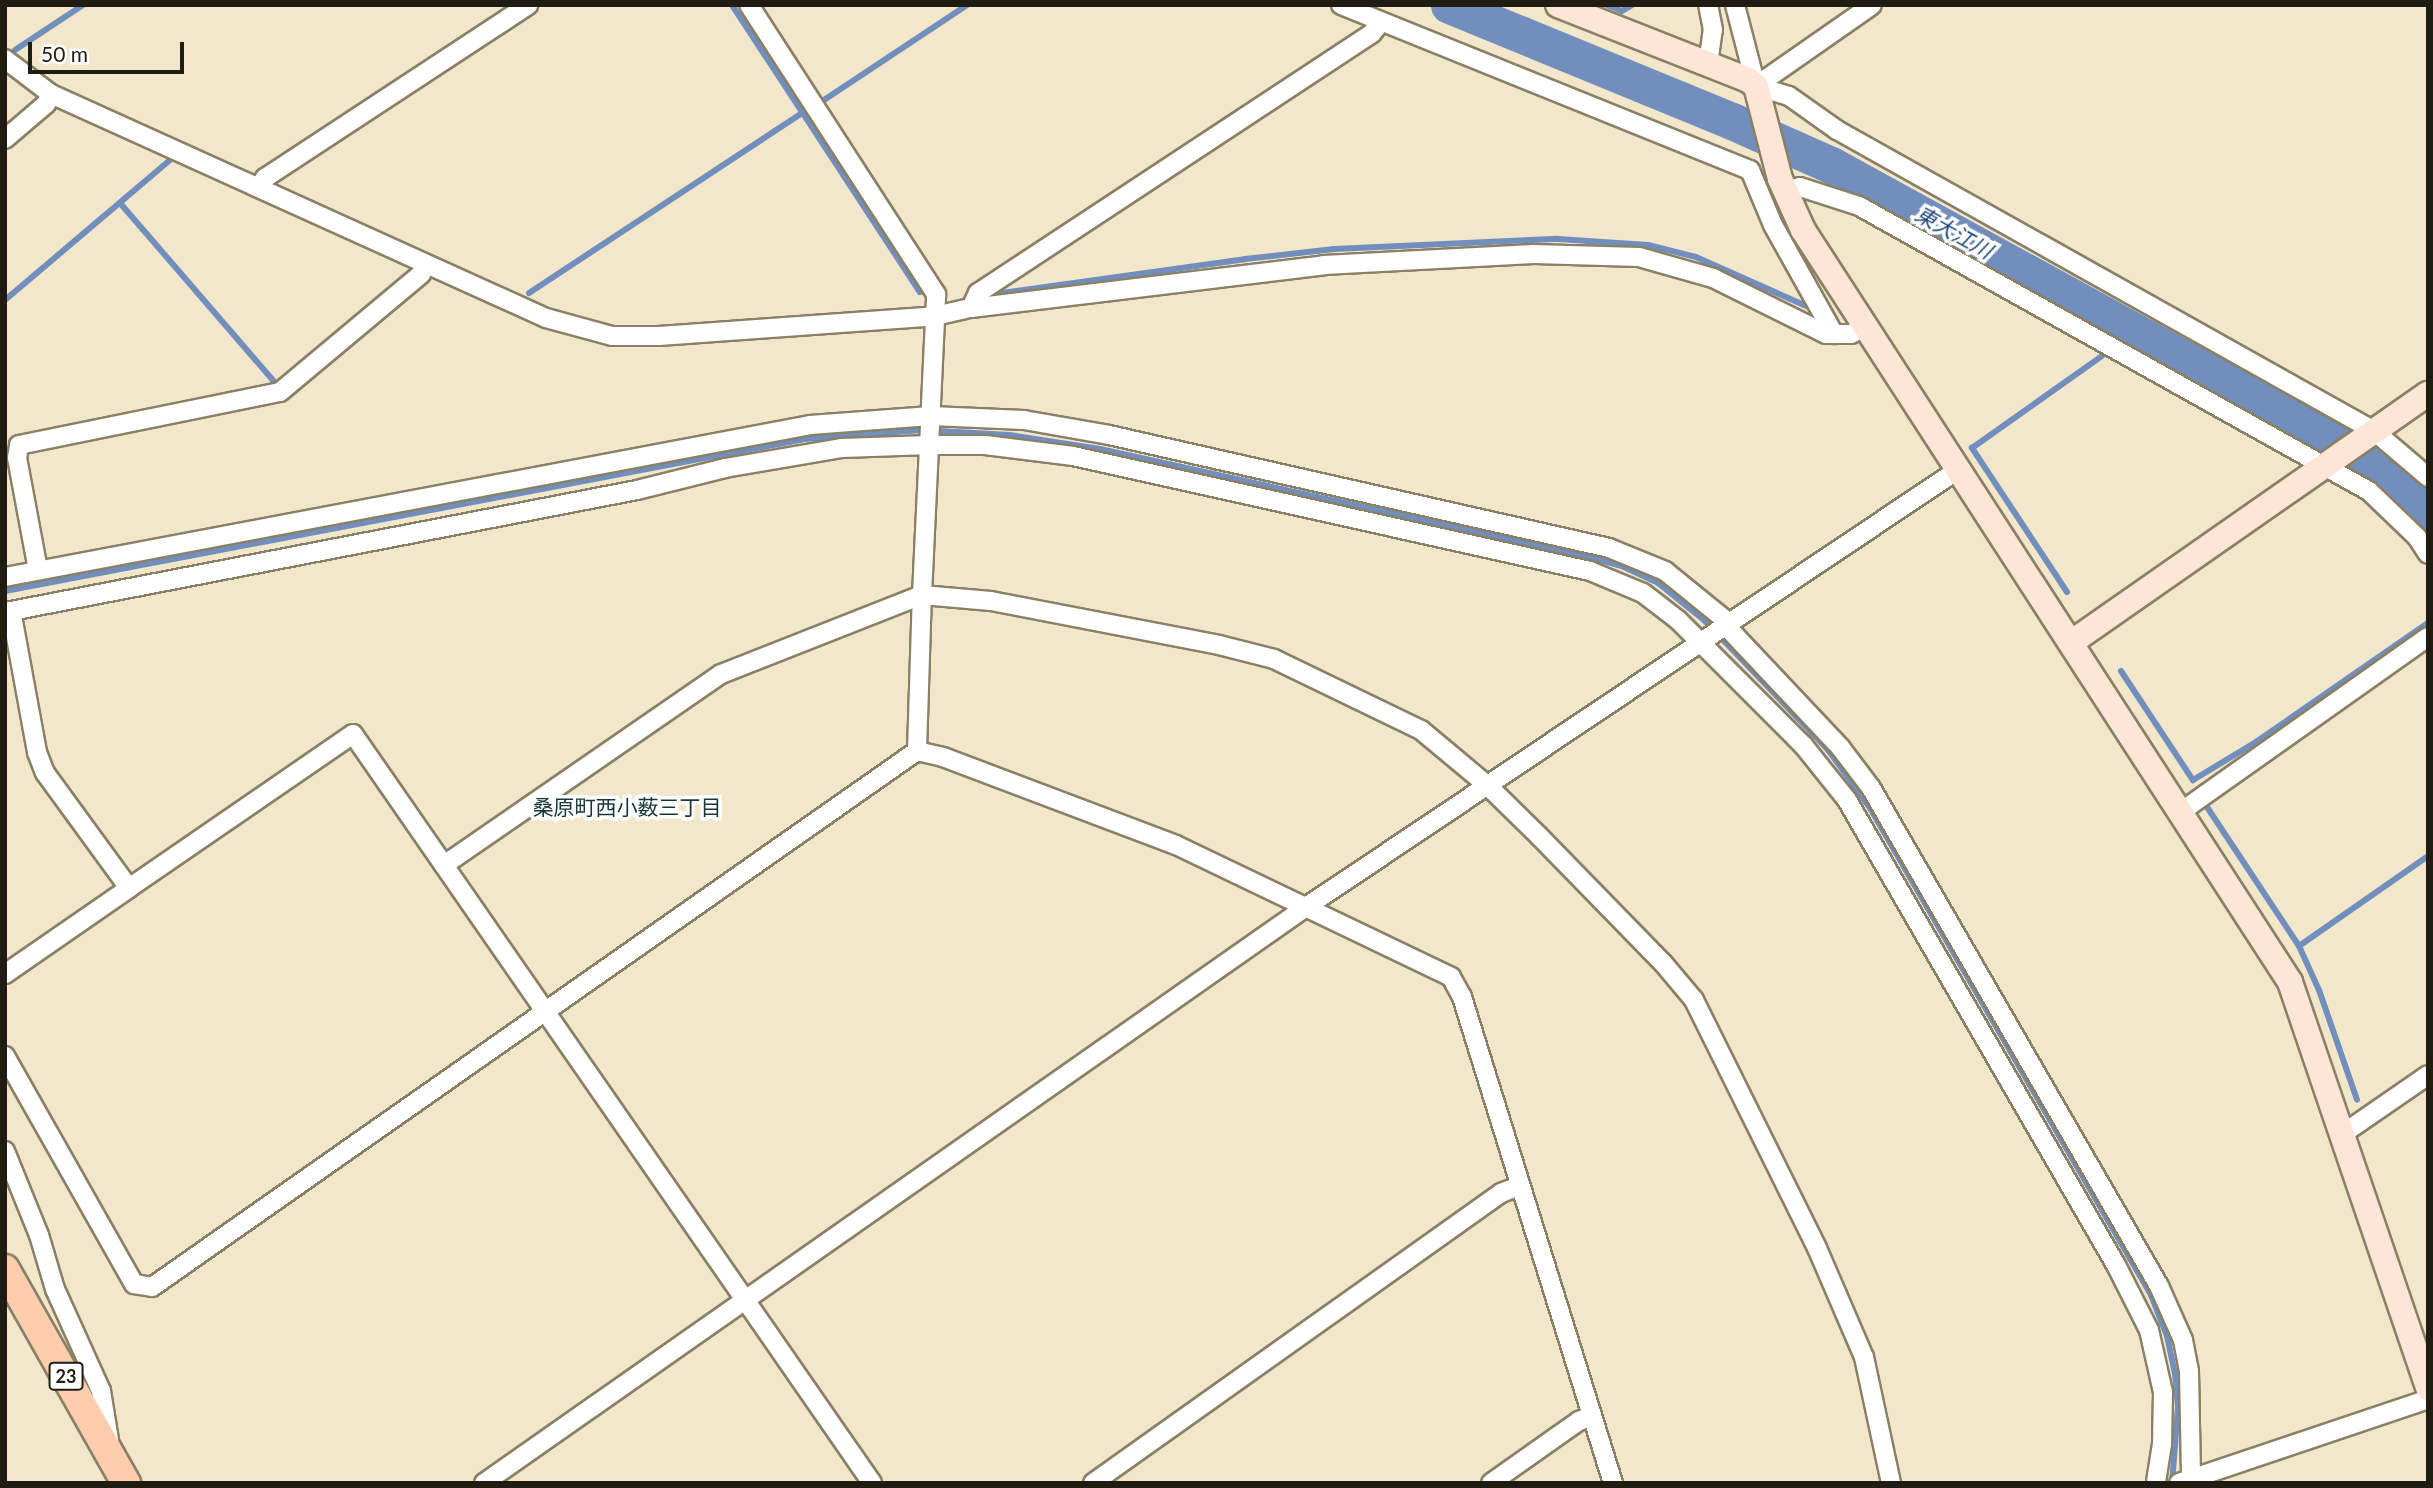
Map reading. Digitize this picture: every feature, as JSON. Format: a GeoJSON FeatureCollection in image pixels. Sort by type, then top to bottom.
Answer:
{"type":"FeatureCollection","features":[{"type":"Feature","properties":{"kind":"main road","name":"23"},"geometry":{"type":"LineString","coordinates":[[5,1269],[126,1483]]}},
{"type":"Feature","properties":{"kind":"street"},"geometry":{"type":"LineString","coordinates":[[259,187],[265,178],[528,5]]}},
{"type":"Feature","properties":{"kind":"street"},"geometry":{"type":"LineString","coordinates":[[748,5],[936,294],[917,751]]}},
{"type":"Feature","properties":{"kind":"street"},"geometry":{"type":"LineString","coordinates":[[1341,5],[1750,170],[1773,225],[1835,334]]}},
{"type":"Feature","properties":{"kind":"street"},"geometry":{"type":"LineString","coordinates":[[1558,5],[1748,80],[1760,95],[1789,96],[1837,130],[2370,434],[2428,477]]}},
{"type":"Feature","properties":{"kind":"street"},"geometry":{"type":"LineString","coordinates":[[1708,5],[1713,30],[1708,64]]}},
{"type":"Feature","properties":{"kind":"street"},"geometry":{"type":"LineString","coordinates":[[1735,5],[1782,185],[1803,230],[2182,811],[2290,982],[2344,1133],[2428,1388]]}},
{"type":"Feature","properties":{"kind":"street"},"geometry":{"type":"LineString","coordinates":[[1760,95],[1872,5]]}},
{"type":"Feature","properties":{"kind":"street"},"geometry":{"type":"LineString","coordinates":[[971,308],[978,293],[1372,33],[1381,22]]}},
{"type":"Feature","properties":{"kind":"street"},"geometry":{"type":"LineString","coordinates":[[5,59],[51,94],[546,318],[612,336],[660,336],[935,316],[971,308],[1324,265],[1534,254],[1639,257],[1713,278],[1826,334],[1852,334],[1866,326]]}},
{"type":"Feature","properties":{"kind":"street"},"geometry":{"type":"LineString","coordinates":[[5,139],[46,104],[51,94]]}},
{"type":"Feature","properties":{"kind":"street"},"geometry":{"type":"LineString","coordinates":[[1782,185],[1800,187],[1859,206],[2326,465],[2369,491],[2417,537],[2428,554]]}},
{"type":"Feature","properties":{"kind":"street"},"geometry":{"type":"LineString","coordinates":[[38,570],[12,441],[280,392],[421,274],[426,264]]}},
{"type":"Feature","properties":{"kind":"street"},"geometry":{"type":"LineString","coordinates":[[2072,642],[2428,394]]}},
{"type":"Feature","properties":{"kind":"street"},"geometry":{"type":"LineString","coordinates":[[5,576],[810,425],[931,419],[1024,420],[1109,435],[1609,548],[1665,571],[1725,625],[1840,747],[1885,808],[2160,1286],[2183,1340],[2189,1371],[2185,1481],[2428,1399]]}},
{"type":"Feature","properties":{"kind":"street"},"geometry":{"type":"LineString","coordinates":[[129,888],[45,773],[37,752],[11,611],[637,490],[725,468],[842,448],[930,443],[985,445],[1073,457],[1590,571],[1643,593],[1702,640],[1803,745],[1847,800],[2116,1265],[2149,1330],[2163,1392],[2162,1444],[2156,1483]]}},
{"type":"Feature","properties":{"kind":"street"},"geometry":{"type":"LineString","coordinates":[[487,1482],[1306,907],[1959,469]]}},
{"type":"Feature","properties":{"kind":"street"},"geometry":{"type":"LineString","coordinates":[[444,865],[721,674],[922,595],[991,601],[1219,645],[1274,659],[1421,730],[1486,785],[1663,963],[1693,1000],[1817,1248],[1864,1357],[1891,1483]]}},
{"type":"Feature","properties":{"kind":"street"},"geometry":{"type":"LineString","coordinates":[[2182,811],[2428,638]]}},
{"type":"Feature","properties":{"kind":"street"},"geometry":{"type":"LineString","coordinates":[[5,974],[352,734],[747,1298],[872,1483]]}},
{"type":"Feature","properties":{"kind":"street"},"geometry":{"type":"LineString","coordinates":[[5,1056],[134,1284],[152,1287],[917,751],[943,757],[1176,845],[1451,977],[1462,997],[1613,1483]]}},
{"type":"Feature","properties":{"kind":"street"},"geometry":{"type":"LineString","coordinates":[[2344,1133],[2428,1075]]}},
{"type":"Feature","properties":{"kind":"street"},"geometry":{"type":"LineString","coordinates":[[5,1152],[39,1235],[55,1289],[101,1391],[112,1457]]}},
{"type":"Feature","properties":{"kind":"street"},"geometry":{"type":"LineString","coordinates":[[1093,1483],[1501,1193],[1519,1186]]}},
{"type":"Feature","properties":{"kind":"street"},"geometry":{"type":"LineString","coordinates":[[1491,1483],[1579,1421],[1592,1416]]}},
{"type":"Feature","properties":{"kind":"waterway"},"geometry":{"type":"LineString","coordinates":[[15,50],[83,5]]}},
{"type":"Feature","properties":{"kind":"waterway"},"geometry":{"type":"LineString","coordinates":[[732,5],[920,292]]}},
{"type":"Feature","properties":{"kind":"waterway"},"geometry":{"type":"LineString","coordinates":[[821,102],[967,5]]}},
{"type":"Feature","properties":{"kind":"waterway","name":"東大江川"},"geometry":{"type":"LineString","coordinates":[[1449,5],[1732,121],[1831,165],[2327,437],[2397,482],[2428,516]]}},
{"type":"Feature","properties":{"kind":"waterway"},"geometry":{"type":"LineString","coordinates":[[1607,5],[1622,11],[1632,5]]}},
{"type":"Feature","properties":{"kind":"waterway"},"geometry":{"type":"LineString","coordinates":[[529,293],[804,112]]}},
{"type":"Feature","properties":{"kind":"waterway"},"geometry":{"type":"LineString","coordinates":[[5,300],[170,160]]}},
{"type":"Feature","properties":{"kind":"waterway"},"geometry":{"type":"LineString","coordinates":[[120,203],[277,385]]}},
{"type":"Feature","properties":{"kind":"waterway"},"geometry":{"type":"LineString","coordinates":[[987,295],[1334,249],[1558,239],[1648,245],[1696,257],[1806,306]]}},
{"type":"Feature","properties":{"kind":"waterway"},"geometry":{"type":"LineString","coordinates":[[2067,592],[1972,448],[2102,356]]}},
{"type":"Feature","properties":{"kind":"waterway"},"geometry":{"type":"LineString","coordinates":[[5,591],[805,439],[922,430],[1009,435],[1100,449],[1590,557],[1624,567],[1658,583],[1704,620],[1829,751],[1870,808],[2151,1295],[2167,1336],[2175,1373],[2178,1407],[2172,1483]]}},
{"type":"Feature","properties":{"kind":"waterway"},"geometry":{"type":"LineString","coordinates":[[2121,671],[2193,780],[2256,742],[2428,623]]}},
{"type":"Feature","properties":{"kind":"waterway"},"geometry":{"type":"LineString","coordinates":[[2207,807],[2299,946],[2319,990],[2357,1100]]}},
{"type":"Feature","properties":{"kind":"waterway"},"geometry":{"type":"LineString","coordinates":[[2299,946],[2428,856]]}},
{"type":"Feature","properties":{"kind":"district","name":"桑原町西小薮三丁目"},"geometry":{"type":"Point","coordinates":[627,807]}}]}
